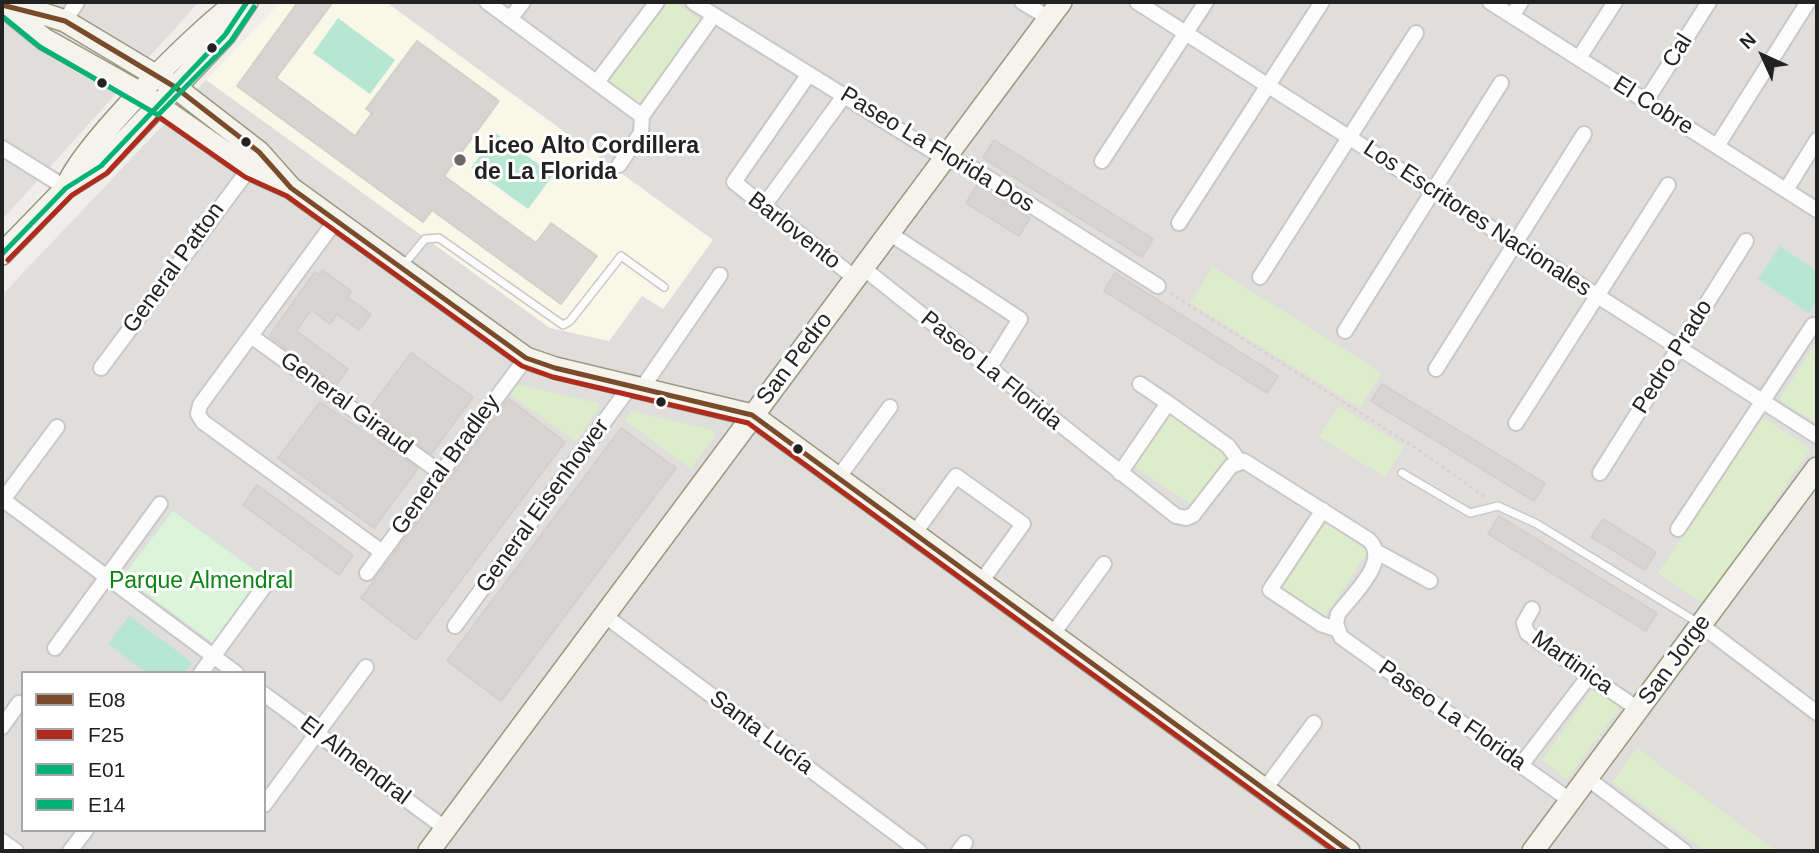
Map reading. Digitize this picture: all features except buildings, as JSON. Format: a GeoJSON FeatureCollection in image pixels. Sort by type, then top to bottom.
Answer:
{"type":"FeatureCollection","features":[{"type":"Feature","properties":{"kind":"main road"},"geometry":{"type":"LineString","coordinates":[[167,82],[206,26],[238,2]]}},
{"type":"Feature","properties":{"kind":"main road"},"geometry":{"type":"LineString","coordinates":[[2,254],[66,188],[76,165],[167,82],[225,35],[247,2]]}},
{"type":"Feature","properties":{"kind":"main road"},"geometry":{"type":"LineString","coordinates":[[4,6],[29,9],[65,21],[167,82],[259,152],[291,188]]}},
{"type":"Feature","properties":{"kind":"main road"},"geometry":{"type":"LineString","coordinates":[[4,6],[44,39],[150,100],[249,169],[291,188],[526,358],[555,368],[752,415],[1349,851]]}},
{"type":"Feature","properties":{"kind":"main road","name":"San Pedro"},"geometry":{"type":"LineString","coordinates":[[429,851],[1055,10]]}},
{"type":"Feature","properties":{"kind":"main road","name":"San Jorge"},"geometry":{"type":"LineString","coordinates":[[1533,851],[1817,470]]}},
{"type":"Feature","properties":{"kind":"street"},"geometry":{"type":"LineString","coordinates":[[65,21],[77,2]]}},
{"type":"Feature","properties":{"kind":"street"},"geometry":{"type":"LineString","coordinates":[[487,2],[642,116]]}},
{"type":"Feature","properties":{"kind":"street"},"geometry":{"type":"LineString","coordinates":[[510,19],[523,2]]}},
{"type":"Feature","properties":{"kind":"street"},"geometry":{"type":"LineString","coordinates":[[597,82],[657,2]]}},
{"type":"Feature","properties":{"kind":"street","name":"Paseo La Florida Dos"},"geometry":{"type":"LineString","coordinates":[[693,2],[944,158],[974,169],[1158,286]]}},
{"type":"Feature","properties":{"kind":"street"},"geometry":{"type":"LineString","coordinates":[[1022,2],[1055,10]]}},
{"type":"Feature","properties":{"kind":"street","name":"Los Escritores Nacionales"},"geometry":{"type":"LineString","coordinates":[[1137,2],[1817,436]]}},
{"type":"Feature","properties":{"kind":"street"},"geometry":{"type":"LineString","coordinates":[[1102,161],[1206,2]]}},
{"type":"Feature","properties":{"kind":"street"},"geometry":{"type":"LineString","coordinates":[[1179,223],[1322,2]]}},
{"type":"Feature","properties":{"kind":"street","name":"El Cobre"},"geometry":{"type":"LineString","coordinates":[[1490,2],[1817,210]]}},
{"type":"Feature","properties":{"kind":"street"},"geometry":{"type":"LineString","coordinates":[[1512,16],[1521,2]]}},
{"type":"Feature","properties":{"kind":"street"},"geometry":{"type":"LineString","coordinates":[[1579,58],[1615,2]]}},
{"type":"Feature","properties":{"kind":"street","name":"Cal"},"geometry":{"type":"LineString","coordinates":[[1646,101],[1709,2]]}},
{"type":"Feature","properties":{"kind":"street"},"geometry":{"type":"LineString","coordinates":[[1717,146],[1808,2]]}},
{"type":"Feature","properties":{"kind":"street"},"geometry":{"type":"LineString","coordinates":[[619,165],[640,133],[642,116],[714,15]]}},
{"type":"Feature","properties":{"kind":"street"},"geometry":{"type":"LineString","coordinates":[[1260,277],[1416,33]]}},
{"type":"Feature","properties":{"kind":"street","name":"Barlovento"},"geometry":{"type":"LineString","coordinates":[[809,74],[734,182],[763,207],[859,273]]}},
{"type":"Feature","properties":{"kind":"street"},"geometry":{"type":"LineString","coordinates":[[1345,331],[1502,83]]}},
{"type":"Feature","properties":{"kind":"street"},"geometry":{"type":"LineString","coordinates":[[763,207],[844,96]]}},
{"type":"Feature","properties":{"kind":"street"},"geometry":{"type":"LineString","coordinates":[[1436,369],[1584,134]]}},
{"type":"Feature","properties":{"kind":"street"},"geometry":{"type":"LineString","coordinates":[[1786,190],[1817,140]]}},
{"type":"Feature","properties":{"kind":"street"},"geometry":{"type":"LineString","coordinates":[[2,148],[66,188]]}},
{"type":"Feature","properties":{"kind":"street","name":"General Patton"},"geometry":{"type":"LineString","coordinates":[[101,368],[249,169]]}},
{"type":"Feature","properties":{"kind":"street"},"geometry":{"type":"LineString","coordinates":[[1516,423],[1668,185]]}},
{"type":"Feature","properties":{"kind":"street"},"geometry":{"type":"LineString","coordinates":[[336,220],[200,405],[198,414],[203,422],[382,552]]}},
{"type":"Feature","properties":{"kind":"street"},"geometry":{"type":"LineString","coordinates":[[889,233],[1020,319],[988,370]]}},
{"type":"Feature","properties":{"kind":"street","name":"Pedro Prado"},"geometry":{"type":"LineString","coordinates":[[1600,472],[1746,241]]}},
{"type":"Feature","properties":{"kind":"street","name":"Paseo La Florida"},"geometry":{"type":"LineString","coordinates":[[859,273],[1176,516],[1186,518],[1196,512],[1231,466],[1239,461]]}},
{"type":"Feature","properties":{"kind":"street","name":"General Eisenhower"},"geometry":{"type":"LineString","coordinates":[[455,626],[720,275]]}},
{"type":"Feature","properties":{"kind":"street"},"geometry":{"type":"LineString","coordinates":[[1678,529],[1813,325]]}},
{"type":"Feature","properties":{"kind":"street","name":"General Giraud"},"geometry":{"type":"LineString","coordinates":[[251,336],[441,472]]}},
{"type":"Feature","properties":{"kind":"street","name":"General Bradley"},"geometry":{"type":"LineString","coordinates":[[367,573],[526,358]]}},
{"type":"Feature","properties":{"kind":"street"},"geometry":{"type":"LineString","coordinates":[[1140,384],[1228,446],[1239,461],[1248,462],[1369,540],[1377,552],[1430,581]]}},
{"type":"Feature","properties":{"kind":"street"},"geometry":{"type":"LineString","coordinates":[[1120,473],[1168,403]]}},
{"type":"Feature","properties":{"kind":"street"},"geometry":{"type":"LineString","coordinates":[[838,478],[890,407]]}},
{"type":"Feature","properties":{"kind":"street"},"geometry":{"type":"LineString","coordinates":[[57,427],[2,500],[233,671]]}},
{"type":"Feature","properties":{"kind":"street"},"geometry":{"type":"LineString","coordinates":[[914,534],[956,476],[990,500],[1023,524],[981,582]]}},
{"type":"Feature","properties":{"kind":"street"},"geometry":{"type":"LineString","coordinates":[[55,648],[160,504]]}},
{"type":"Feature","properties":{"kind":"street","name":"Paseo La Florida"},"geometry":{"type":"LineString","coordinates":[[1323,510],[1270,590],[1321,624],[1336,629],[1345,640],[1419,695],[1571,801]]}},
{"type":"Feature","properties":{"kind":"street"},"geometry":{"type":"LineString","coordinates":[[1336,629],[1338,614],[1374,565],[1377,552]]}},
{"type":"Feature","properties":{"kind":"street"},"geometry":{"type":"LineString","coordinates":[[1052,635],[1104,564]]}},
{"type":"Feature","properties":{"kind":"street"},"geometry":{"type":"LineString","coordinates":[[202,671],[266,584]]}},
{"type":"Feature","properties":{"kind":"street","name":"Martinica"},"geometry":{"type":"LineString","coordinates":[[1532,609],[1524,623],[1527,633],[1639,709]]}},
{"type":"Feature","properties":{"kind":"street","name":"Santa Lucía"},"geometry":{"type":"LineString","coordinates":[[604,615],[919,851]]}},
{"type":"Feature","properties":{"kind":"street"},"geometry":{"type":"LineString","coordinates":[[1701,625],[1817,713]]}},
{"type":"Feature","properties":{"kind":"street"},"geometry":{"type":"LineString","coordinates":[[266,802],[366,667]]}},
{"type":"Feature","properties":{"kind":"street"},"geometry":{"type":"LineString","coordinates":[[1521,765],[1589,676]]}},
{"type":"Feature","properties":{"kind":"street","name":"El Almendral"},"geometry":{"type":"LineString","coordinates":[[266,695],[446,829]]}},
{"type":"Feature","properties":{"kind":"street"},"geometry":{"type":"LineString","coordinates":[[2,727],[19,703]]}},
{"type":"Feature","properties":{"kind":"street"},"geometry":{"type":"LineString","coordinates":[[1264,790],[1314,723]]}},
{"type":"Feature","properties":{"kind":"street"},"geometry":{"type":"LineString","coordinates":[[1587,778],[1684,851]]}},
{"type":"Feature","properties":{"kind":"street"},"geometry":{"type":"LineString","coordinates":[[70,851],[84,832]]}},
{"type":"Feature","properties":{"kind":"street"},"geometry":{"type":"LineString","coordinates":[[2,841],[16,851]]}},
{"type":"Feature","properties":{"kind":"lane"},"geometry":{"type":"LineString","coordinates":[[401,268],[425,239],[439,238],[563,325],[570,321],[621,256],[664,287]]}},
{"type":"Feature","properties":{"kind":"lane"},"geometry":{"type":"LineString","coordinates":[[1402,473],[1470,513],[1498,506],[1537,524],[1701,625]]}},
{"type":"Feature","properties":{"kind":"path"},"geometry":{"type":"LineString","coordinates":[[1158,286],[1413,446],[1498,506]]}},
{"type":"Feature","properties":{"kind":"shaded area"},"geometry":{"type":"Polygon","coordinates":[[[2,2],[199,2],[2,220],[2,2]]]}},
{"type":"Feature","properties":{"kind":"shaded area"},"geometry":{"type":"Polygon","coordinates":[[[280,2],[1817,2],[1817,851],[2,851],[2,295],[280,2]]]}},
{"type":"Feature","properties":{"kind":"shaded area","name":"Liceo Alto Cordillera de La Florida"},"geometry":{"type":"Polygon","coordinates":[[[280,2],[386,2],[713,240],[663,309],[642,296],[609,341],[550,328],[206,80],[280,2]]]}},
{"type":"Feature","properties":{"kind":"green space"},"geometry":{"type":"Polygon","coordinates":[[[664,2],[674,2],[702,22],[640,105],[606,80],[664,2]]]}},
{"type":"Feature","properties":{"kind":"green space"},"geometry":{"type":"Polygon","coordinates":[[[338,18],[395,60],[370,94],[313,53],[338,18]]]}},
{"type":"Feature","properties":{"kind":"green space"},"geometry":{"type":"Polygon","coordinates":[[[496,133],[553,175],[528,209],[471,168],[496,133]]]}},
{"type":"Feature","properties":{"kind":"green space"},"geometry":{"type":"Polygon","coordinates":[[[1780,246],[1817,271],[1817,300],[1809,313],[1758,279],[1780,246]]]}},
{"type":"Feature","properties":{"kind":"green space"},"geometry":{"type":"Polygon","coordinates":[[[1213,267],[1382,373],[1360,408],[1190,303],[1213,267]]]}},
{"type":"Feature","properties":{"kind":"green space"},"geometry":{"type":"Polygon","coordinates":[[[1817,342],[1817,424],[1779,399],[1817,342]]]}},
{"type":"Feature","properties":{"kind":"green space"},"geometry":{"type":"Polygon","coordinates":[[[515,384],[598,403],[599,409],[576,442],[508,393],[515,384]]]}},
{"type":"Feature","properties":{"kind":"green space"},"geometry":{"type":"Polygon","coordinates":[[[1339,406],[1404,446],[1385,477],[1319,437],[1339,406]]]}},
{"type":"Feature","properties":{"kind":"green space"},"geometry":{"type":"Polygon","coordinates":[[[631,411],[713,430],[715,436],[691,469],[624,420],[631,411]]]}},
{"type":"Feature","properties":{"kind":"green space"},"geometry":{"type":"Polygon","coordinates":[[[1166,413],[1231,456],[1196,508],[1132,465],[1166,413]]]}},
{"type":"Feature","properties":{"kind":"green space"},"geometry":{"type":"Polygon","coordinates":[[[1763,417],[1810,449],[1705,605],[1658,573],[1763,417]]]}},
{"type":"Feature","properties":{"kind":"green space","name":"Parque Almendral"},"geometry":{"type":"Polygon","coordinates":[[[173,511],[264,577],[213,643],[123,576],[173,511]]]}},
{"type":"Feature","properties":{"kind":"green space"},"geometry":{"type":"Polygon","coordinates":[[[1314,515],[1368,551],[1323,620],[1269,584],[1314,515]]]}},
{"type":"Feature","properties":{"kind":"green space"},"geometry":{"type":"Polygon","coordinates":[[[129,616],[192,662],[186,671],[144,671],[108,644],[129,616]]]}},
{"type":"Feature","properties":{"kind":"green space"},"geometry":{"type":"Polygon","coordinates":[[[1595,686],[1622,705],[1567,779],[1542,760],[1595,686]]]}},
{"type":"Feature","properties":{"kind":"green space"},"geometry":{"type":"Polygon","coordinates":[[[1637,748],[1776,851],[1706,851],[1612,782],[1637,748]]]}},
{"type":"Feature","properties":{"kind":"transit line","name":"E01"},"geometry":{"type":"LineString","coordinates":[[2,254],[66,188],[101,166],[225,35],[247,2]]}},
{"type":"Feature","properties":{"kind":"transit line","name":"E08"},"geometry":{"type":"LineString","coordinates":[[2,5],[65,21],[175,87],[259,152],[291,188],[526,358],[555,368],[752,415],[1349,851]]}},
{"type":"Feature","properties":{"kind":"transit line","name":"E14"},"geometry":{"type":"LineString","coordinates":[[2,16],[40,47],[158,115],[231,41],[254,7]]}},
{"type":"Feature","properties":{"kind":"transit line","name":"F25"},"geometry":{"type":"LineString","coordinates":[[8,260],[72,195],[107,173],[159,117],[245,177],[287,196],[522,366],[553,377],[748,423],[1335,851]]}},
{"type":"Feature","properties":{"kind":"place","name":"Liceo Alto Cordillera de La Florida"},"geometry":{"type":"Point","coordinates":[460,160]}}]}
